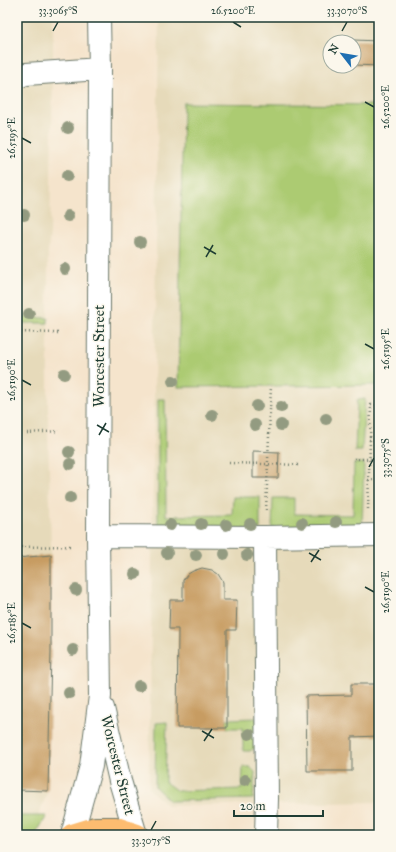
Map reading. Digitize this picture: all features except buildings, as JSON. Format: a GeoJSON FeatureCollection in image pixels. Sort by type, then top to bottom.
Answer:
{"type":"FeatureCollection","features":[{"type":"Feature","properties":{"kind":"main road"},"geometry":{"type":"LineString","coordinates":[[72,835],[95,828],[116,828],[137,835]]}},
{"type":"Feature","properties":{"kind":"street","name":"Worcester Street"},"geometry":{"type":"LineString","coordinates":[[72,835],[91,766],[100,696],[98,536],[99,17]]}},
{"type":"Feature","properties":{"kind":"street"},"geometry":{"type":"LineString","coordinates":[[17,77],[26,74],[100,69]]}},
{"type":"Feature","properties":{"kind":"street"},"geometry":{"type":"LineString","coordinates":[[98,536],[265,537],[379,535]]}},
{"type":"Feature","properties":{"kind":"street"},"geometry":{"type":"LineString","coordinates":[[265,537],[266,835]]}},
{"type":"Feature","properties":{"kind":"street","name":"Worcester Street"},"geometry":{"type":"LineString","coordinates":[[100,696],[120,781],[137,835]]}},
{"type":"Feature","properties":{"kind":"path"},"geometry":{"type":"LineString","coordinates":[[17,332],[58,332]]}},
{"type":"Feature","properties":{"kind":"path"},"geometry":{"type":"LineString","coordinates":[[265,537],[271,386]]}},
{"type":"Feature","properties":{"kind":"path"},"geometry":{"type":"LineString","coordinates":[[368,512],[370,405],[379,405]]}},
{"type":"Feature","properties":{"kind":"path"},"geometry":{"type":"LineString","coordinates":[[27,433],[59,431]]}},
{"type":"Feature","properties":{"kind":"path"},"geometry":{"type":"LineString","coordinates":[[369,440],[379,440]]}},
{"type":"Feature","properties":{"kind":"path"},"geometry":{"type":"LineString","coordinates":[[354,459],[378,459]]}},
{"type":"Feature","properties":{"kind":"path"},"geometry":{"type":"LineString","coordinates":[[229,463],[300,465]]}},
{"type":"Feature","properties":{"kind":"path"},"geometry":{"type":"LineString","coordinates":[[368,480],[379,480]]}},
{"type":"Feature","properties":{"kind":"shaded area"},"geometry":{"type":"Polygon","coordinates":[[[17,17],[53,17],[50,233],[48,251],[48,432],[51,547],[48,791],[38,816],[17,816],[17,17]]]}},
{"type":"Feature","properties":{"kind":"shaded area"},"geometry":{"type":"Polygon","coordinates":[[[159,17],[379,17],[379,802],[168,806],[149,789],[159,17]]]}},
{"type":"Feature","properties":{"kind":"green space"},"geometry":{"type":"Polygon","coordinates":[[[183,103],[379,105],[379,385],[178,387],[183,103]]]}},
{"type":"Feature","properties":{"kind":"green space"},"geometry":{"type":"Polygon","coordinates":[[[17,317],[48,318],[48,323],[17,323],[17,317]]]}},
{"type":"Feature","properties":{"kind":"green space"},"geometry":{"type":"Polygon","coordinates":[[[158,399],[165,399],[166,516],[232,515],[233,497],[260,497],[260,529],[158,529],[158,399]]]}},
{"type":"Feature","properties":{"kind":"green space"},"geometry":{"type":"Polygon","coordinates":[[[365,399],[362,451],[355,451],[357,400],[365,399]]]}},
{"type":"Feature","properties":{"kind":"green space"},"geometry":{"type":"Polygon","coordinates":[[[354,463],[364,463],[362,529],[272,529],[273,498],[294,498],[294,514],[353,515],[354,463]]]}},
{"type":"Feature","properties":{"kind":"green space"},"geometry":{"type":"Polygon","coordinates":[[[257,718],[257,747],[250,751],[243,751],[243,728],[227,728],[227,719],[257,718]]]}},
{"type":"Feature","properties":{"kind":"green space"},"geometry":{"type":"Polygon","coordinates":[[[167,722],[165,782],[177,791],[242,789],[243,767],[250,767],[255,772],[253,799],[170,801],[155,787],[156,723],[167,722]]]}},
{"type":"Feature","properties":{"kind":"green space"},"geometry":{"type":"Polygon","coordinates":[[[17,816],[47,816],[35,835],[17,835],[17,816]]]}}]}
